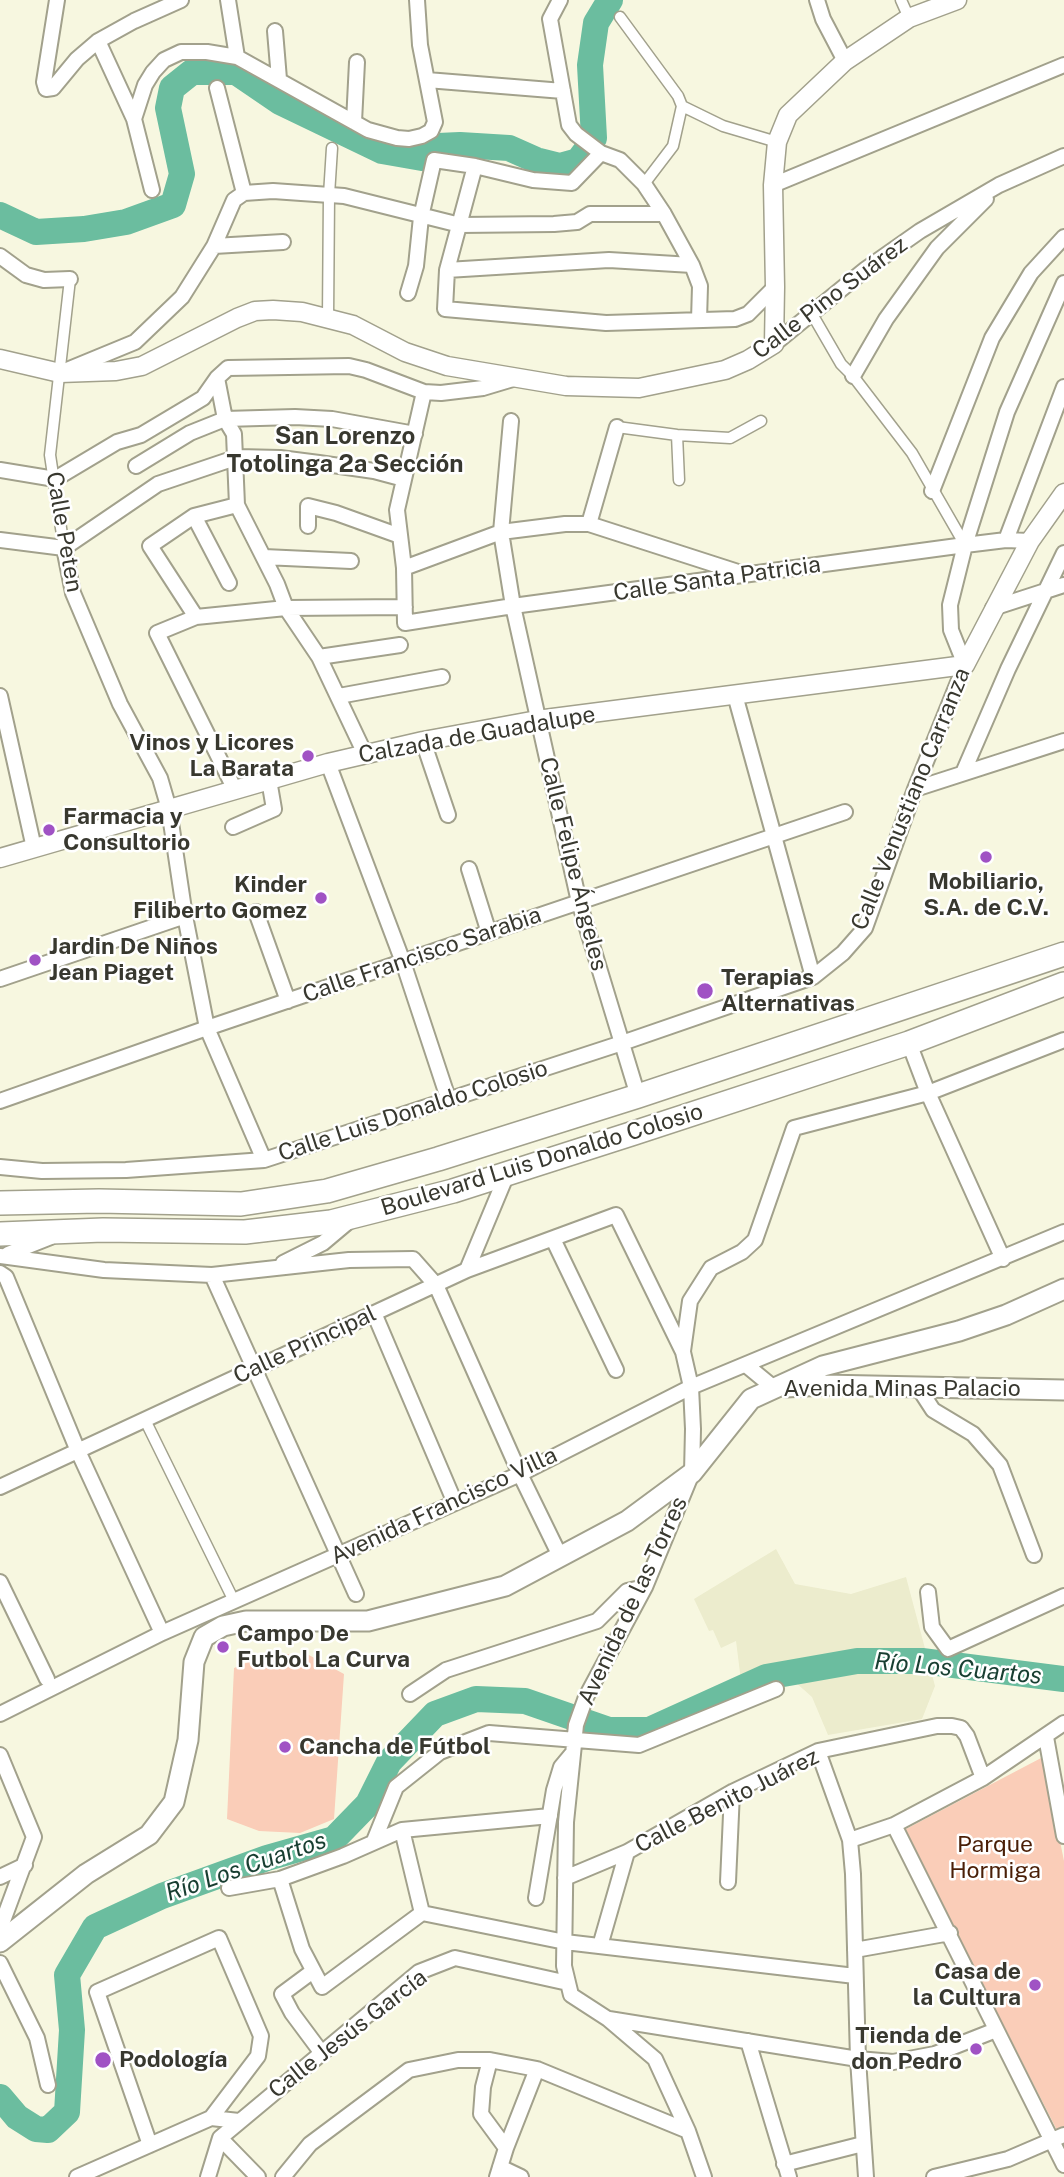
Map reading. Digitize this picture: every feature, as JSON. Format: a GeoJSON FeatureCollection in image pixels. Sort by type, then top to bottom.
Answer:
{"type":"FeatureCollection","features":[{"type":"Feature","properties":{"kind":"highway","name":"Boulevard Luis Donaldo Colosio"},"geometry":{"type":"LineString","coordinates":[[0,1203],[99,1201],[241,1204],[327,1191],[639,1096],[1064,954]]}},
{"type":"Feature","properties":{"kind":"highway","name":"Boulevard Luis Donaldo Colosio"},"geometry":{"type":"LineString","coordinates":[[2,1248],[65,1231],[245,1232],[331,1222],[453,1191],[507,1174],[909,1043],[1064,984]]}},
{"type":"Feature","properties":{"kind":"main road"},"geometry":{"type":"LineString","coordinates":[[774,1388],[823,1366],[959,1331],[1064,1289]]}},
{"type":"Feature","properties":{"kind":"main road","name":"Avenida Minas Palacio"},"geometry":{"type":"LineString","coordinates":[[204,1637],[223,1626],[246,1621],[368,1621],[505,1586],[627,1521],[692,1473],[751,1399],[774,1388],[824,1385],[1064,1390]]}},
{"type":"Feature","properties":{"kind":"main road"},"geometry":{"type":"LineString","coordinates":[[0,1942],[86,1874],[149,1835],[174,1802],[188,1740],[194,1662],[204,1637]]}},
{"type":"Feature","properties":{"kind":"street"},"geometry":{"type":"LineString","coordinates":[[57,0],[44,82],[46,89],[53,88],[77,59],[98,41],[181,0]]}},
{"type":"Feature","properties":{"kind":"street"},"geometry":{"type":"LineString","coordinates":[[228,0],[237,57]]}},
{"type":"Feature","properties":{"kind":"street"},"geometry":{"type":"LineString","coordinates":[[134,119],[145,85],[164,60],[181,52],[207,52],[237,57],[368,130],[409,139],[431,131],[435,122],[420,45],[417,0]]}},
{"type":"Feature","properties":{"kind":"street"},"geometry":{"type":"LineString","coordinates":[[560,0],[550,19],[569,125],[576,134],[601,153],[620,160],[644,184],[692,265],[700,286],[699,320]]}},
{"type":"Feature","properties":{"kind":"street"},"geometry":{"type":"LineString","coordinates":[[817,0],[823,19],[845,61]]}},
{"type":"Feature","properties":{"kind":"street"},"geometry":{"type":"LineString","coordinates":[[901,0],[909,18]]}},
{"type":"Feature","properties":{"kind":"street"},"geometry":{"type":"LineString","coordinates":[[774,344],[773,185],[777,142],[788,115],[845,61],[909,18],[957,0]]}},
{"type":"Feature","properties":{"kind":"street"},"geometry":{"type":"LineString","coordinates":[[621,17],[678,96],[682,106],[673,146],[644,184]]}},
{"type":"Feature","properties":{"kind":"street"},"geometry":{"type":"LineString","coordinates":[[275,31],[279,79]]}},
{"type":"Feature","properties":{"kind":"street"},"geometry":{"type":"LineString","coordinates":[[98,41],[134,119],[152,190]]}},
{"type":"Feature","properties":{"kind":"street"},"geometry":{"type":"LineString","coordinates":[[354,122],[357,62]]}},
{"type":"Feature","properties":{"kind":"street"},"geometry":{"type":"LineString","coordinates":[[773,185],[1064,65]]}},
{"type":"Feature","properties":{"kind":"street"},"geometry":{"type":"LineString","coordinates":[[427,80],[563,91]]}},
{"type":"Feature","properties":{"kind":"street"},"geometry":{"type":"LineString","coordinates":[[217,88],[244,192]]}},
{"type":"Feature","properties":{"kind":"street"},"geometry":{"type":"LineString","coordinates":[[682,106],[723,126],[777,142]]}},
{"type":"Feature","properties":{"kind":"street"},"geometry":{"type":"LineString","coordinates":[[328,318],[331,148]]}},
{"type":"Feature","properties":{"kind":"street"},"geometry":{"type":"LineString","coordinates":[[408,293],[416,266],[421,217],[434,160],[475,166],[533,180],[572,183],[601,153]]}},
{"type":"Feature","properties":{"kind":"street","name":"Calle Pino Suárez"},"geometry":{"type":"LineString","coordinates":[[0,359],[60,373],[116,371],[142,366],[255,311],[273,310],[302,312],[353,325],[424,360],[472,372],[566,386],[639,388],[725,370],[748,360],[774,344],[866,268],[920,231],[999,185],[1064,156]]}},
{"type":"Feature","properties":{"kind":"street"},"geometry":{"type":"LineString","coordinates":[[475,166],[447,270],[445,309],[606,324],[735,319],[748,314],[775,287]]}},
{"type":"Feature","properties":{"kind":"street"},"geometry":{"type":"LineString","coordinates":[[853,376],[886,320],[937,247],[999,185]]}},
{"type":"Feature","properties":{"kind":"street"},"geometry":{"type":"LineString","coordinates":[[60,373],[135,342],[182,297],[214,246],[234,200],[244,192],[273,191],[344,196],[460,225],[577,222],[590,214],[664,214]]}},
{"type":"Feature","properties":{"kind":"street"},"geometry":{"type":"LineString","coordinates":[[932,491],[992,338],[1031,273],[1064,237]]}},
{"type":"Feature","properties":{"kind":"street"},"geometry":{"type":"LineString","coordinates":[[214,246],[283,242]]}},
{"type":"Feature","properties":{"kind":"street"},"geometry":{"type":"LineString","coordinates":[[0,256],[26,275],[44,280],[70,279]]}},
{"type":"Feature","properties":{"kind":"street"},"geometry":{"type":"LineString","coordinates":[[447,270],[609,260],[692,265]]}},
{"type":"Feature","properties":{"kind":"street","name":"Calle Peten"},"geometry":{"type":"LineString","coordinates":[[70,279],[50,455],[73,593],[120,704],[160,778],[169,808],[185,916],[207,1028],[264,1160]]}},
{"type":"Feature","properties":{"kind":"street"},"geometry":{"type":"LineString","coordinates":[[965,665],[951,630],[950,605],[965,545],[1007,412],[1064,283]]}},
{"type":"Feature","properties":{"kind":"street"},"geometry":{"type":"LineString","coordinates":[[812,314],[841,364],[912,453],[965,545]]}},
{"type":"Feature","properties":{"kind":"street"},"geometry":{"type":"LineString","coordinates":[[0,470],[55,479],[117,442],[141,435],[203,398],[228,368],[349,366],[424,392],[441,393],[482,388],[513,379]]}},
{"type":"Feature","properties":{"kind":"street"},"geometry":{"type":"LineString","coordinates":[[217,378],[225,419],[234,434],[237,505],[286,608],[319,657],[365,754]]}},
{"type":"Feature","properties":{"kind":"street"},"geometry":{"type":"LineString","coordinates":[[1006,540],[1064,387]]}},
{"type":"Feature","properties":{"kind":"street"},"geometry":{"type":"LineString","coordinates":[[235,790],[157,633],[196,617],[286,608],[405,607],[404,568],[397,510],[424,392]]}},
{"type":"Feature","properties":{"kind":"street"},"geometry":{"type":"LineString","coordinates":[[135,466],[190,433],[225,419],[332,419],[415,434]]}},
{"type":"Feature","properties":{"kind":"street","name":"Calle Felipe Ángeles"},"geometry":{"type":"LineString","coordinates":[[511,421],[501,532],[513,606],[579,902],[639,1096]]}},
{"type":"Feature","properties":{"kind":"street"},"geometry":{"type":"LineString","coordinates":[[589,524],[617,428],[730,438],[761,421]]}},
{"type":"Feature","properties":{"kind":"street"},"geometry":{"type":"LineString","coordinates":[[677,435],[678,480]]}},
{"type":"Feature","properties":{"kind":"street"},"geometry":{"type":"LineString","coordinates":[[0,540],[64,548],[159,484],[234,458],[293,460],[374,471],[404,479]]}},
{"type":"Feature","properties":{"kind":"street","name":"Calle Venustiano Carranza"},"geometry":{"type":"LineString","coordinates":[[813,977],[843,953],[865,928],[915,789],[965,665],[1030,541],[1064,493]]}},
{"type":"Feature","properties":{"kind":"street"},"geometry":{"type":"LineString","coordinates":[[196,617],[150,546],[194,516],[237,505]]}},
{"type":"Feature","properties":{"kind":"street"},"geometry":{"type":"LineString","coordinates":[[308,526],[308,506],[400,536]]}},
{"type":"Feature","properties":{"kind":"street"},"geometry":{"type":"LineString","coordinates":[[194,516],[229,583]]}},
{"type":"Feature","properties":{"kind":"street"},"geometry":{"type":"LineString","coordinates":[[404,568],[501,532],[565,524],[589,524],[748,575]]}},
{"type":"Feature","properties":{"kind":"street","name":"Calle Santa Patricia"},"geometry":{"type":"LineString","coordinates":[[405,607],[405,623],[965,545],[1006,540],[1030,541]]}},
{"type":"Feature","properties":{"kind":"street"},"geometry":{"type":"LineString","coordinates":[[963,773],[1064,553]]}},
{"type":"Feature","properties":{"kind":"street"},"geometry":{"type":"LineString","coordinates":[[264,557],[351,561]]}},
{"type":"Feature","properties":{"kind":"street"},"geometry":{"type":"LineString","coordinates":[[993,608],[1064,586]]}},
{"type":"Feature","properties":{"kind":"street"},"geometry":{"type":"LineString","coordinates":[[319,657],[400,645]]}},
{"type":"Feature","properties":{"kind":"street","name":"Calzada de Guadalupe"},"geometry":{"type":"LineString","coordinates":[[0,858],[328,763],[423,741],[537,720],[965,665]]}},
{"type":"Feature","properties":{"kind":"street"},"geometry":{"type":"LineString","coordinates":[[339,696],[442,677]]}},
{"type":"Feature","properties":{"kind":"street"},"geometry":{"type":"LineString","coordinates":[[735,695],[813,977]]}},
{"type":"Feature","properties":{"kind":"street"},"geometry":{"type":"LineString","coordinates":[[0,696],[34,848]]}},
{"type":"Feature","properties":{"kind":"street"},"geometry":{"type":"LineString","coordinates":[[423,741],[448,815]]}},
{"type":"Feature","properties":{"kind":"street"},"geometry":{"type":"LineString","coordinates":[[915,789],[1064,741]]}},
{"type":"Feature","properties":{"kind":"street"},"geometry":{"type":"LineString","coordinates":[[328,763],[403,962],[448,1098]]}},
{"type":"Feature","properties":{"kind":"street"},"geometry":{"type":"LineString","coordinates":[[233,827],[274,809],[269,780]]}},
{"type":"Feature","properties":{"kind":"street","name":"Calle Francisco Sarabia"},"geometry":{"type":"LineString","coordinates":[[0,1101],[845,812]]}},
{"type":"Feature","properties":{"kind":"street"},"geometry":{"type":"LineString","coordinates":[[469,870],[489,933]]}},
{"type":"Feature","properties":{"kind":"street"},"geometry":{"type":"LineString","coordinates":[[256,912],[288,1001]]}},
{"type":"Feature","properties":{"kind":"street"},"geometry":{"type":"LineString","coordinates":[[0,979],[185,916]]}},
{"type":"Feature","properties":{"kind":"street","name":"Calle Luis Donaldo Colosio"},"geometry":{"type":"LineString","coordinates":[[0,1167],[42,1171],[127,1170],[264,1160],[622,1043],[813,977]]}},
{"type":"Feature","properties":{"kind":"street"},"geometry":{"type":"LineString","coordinates":[[683,1352],[690,1301],[711,1268],[742,1252],[755,1240],[794,1128],[928,1093],[1064,1040]]}},
{"type":"Feature","properties":{"kind":"street"},"geometry":{"type":"LineString","coordinates":[[909,1043],[928,1093],[1003,1259]]}},
{"type":"Feature","properties":{"kind":"street"},"geometry":{"type":"LineString","coordinates":[[467,1270],[507,1174]]}},
{"type":"Feature","properties":{"kind":"street"},"geometry":{"type":"LineString","coordinates":[[272,1268],[323,1243],[356,1215]]}},
{"type":"Feature","properties":{"kind":"street","name":"Calle Principal"},"geometry":{"type":"LineString","coordinates":[[0,1487],[467,1270],[616,1215],[683,1352]]}},
{"type":"Feature","properties":{"kind":"street","name":"Avenida Francisco Villa"},"geometry":{"type":"LineString","coordinates":[[0,1714],[162,1633],[520,1474],[691,1387],[1064,1232]]}},
{"type":"Feature","properties":{"kind":"street"},"geometry":{"type":"LineString","coordinates":[[553,1239],[616,1370]]}},
{"type":"Feature","properties":{"kind":"street"},"geometry":{"type":"LineString","coordinates":[[2,1248],[104,1270],[212,1275],[349,1259],[413,1259],[436,1284],[520,1474],[560,1556]]}},
{"type":"Feature","properties":{"kind":"street"},"geometry":{"type":"LineString","coordinates":[[0,1273],[6,1277],[78,1451],[162,1633]]}},
{"type":"Feature","properties":{"kind":"street"},"geometry":{"type":"LineString","coordinates":[[212,1275],[356,1594]]}},
{"type":"Feature","properties":{"kind":"street"},"geometry":{"type":"LineString","coordinates":[[374,1313],[456,1503]]}},
{"type":"Feature","properties":{"kind":"street","name":"Avenida de las Torres"},"geometry":{"type":"LineString","coordinates":[[568,1983],[564,1966],[565,1878],[567,1808],[575,1732],[586,1697],[645,1587],[692,1473],[694,1429],[691,1387],[683,1352]]}},
{"type":"Feature","properties":{"kind":"street"},"geometry":{"type":"LineString","coordinates":[[746,1365],[774,1388]]}},
{"type":"Feature","properties":{"kind":"street"},"geometry":{"type":"LineString","coordinates":[[918,1387],[933,1410],[973,1434],[1000,1465],[1034,1555]]}},
{"type":"Feature","properties":{"kind":"street"},"geometry":{"type":"LineString","coordinates":[[145,1420],[234,1601]]}},
{"type":"Feature","properties":{"kind":"street"},"geometry":{"type":"LineString","coordinates":[[0,1582],[47,1679]]}},
{"type":"Feature","properties":{"kind":"street"},"geometry":{"type":"LineString","coordinates":[[410,1694],[446,1670],[597,1621],[627,1591],[645,1587]]}},
{"type":"Feature","properties":{"kind":"street"},"geometry":{"type":"LineString","coordinates":[[928,1592],[932,1627],[948,1649],[1064,1596]]}},
{"type":"Feature","properties":{"kind":"street"},"geometry":{"type":"LineString","coordinates":[[193,1619],[204,1637]]}},
{"type":"Feature","properties":{"kind":"street"},"geometry":{"type":"LineString","coordinates":[[374,1841],[396,1787],[440,1752],[489,1733],[575,1732],[639,1745],[776,1689]]}},
{"type":"Feature","properties":{"kind":"street"},"geometry":{"type":"LineString","coordinates":[[850,1840],[894,1825],[983,1778],[1064,1723]]}},
{"type":"Feature","properties":{"kind":"street","name":"Calle Benito Juárez"},"geometry":{"type":"LineString","coordinates":[[565,1878],[627,1852],[732,1792],[818,1751],[937,1726],[952,1726],[961,1728],[967,1736],[983,1778]]}},
{"type":"Feature","properties":{"kind":"street"},"geometry":{"type":"LineString","coordinates":[[1046,1737],[1064,1836]]}},
{"type":"Feature","properties":{"kind":"street"},"geometry":{"type":"LineString","coordinates":[[818,1751],[850,1840],[858,2059],[866,2177]]}},
{"type":"Feature","properties":{"kind":"street"},"geometry":{"type":"LineString","coordinates":[[536,1898],[561,1767],[572,1754]]}},
{"type":"Feature","properties":{"kind":"street"},"geometry":{"type":"LineString","coordinates":[[0,1755],[34,1837],[0,1929]]}},
{"type":"Feature","properties":{"kind":"street"},"geometry":{"type":"LineString","coordinates":[[728,1882],[732,1792]]}},
{"type":"Feature","properties":{"kind":"street"},"geometry":{"type":"LineString","coordinates":[[229,1888],[280,1879],[343,1856],[402,1830],[550,1816]]}},
{"type":"Feature","properties":{"kind":"street"},"geometry":{"type":"LineString","coordinates":[[894,1825],[996,2030],[1057,2138],[1064,2165]]}},
{"type":"Feature","properties":{"kind":"street"},"geometry":{"type":"LineString","coordinates":[[402,1830],[422,1913]]}},
{"type":"Feature","properties":{"kind":"street"},"geometry":{"type":"LineString","coordinates":[[600,1946],[627,1852]]}},
{"type":"Feature","properties":{"kind":"street"},"geometry":{"type":"LineString","coordinates":[[0,1877],[25,1865]]}},
{"type":"Feature","properties":{"kind":"street"},"geometry":{"type":"LineString","coordinates":[[280,1879],[302,1950],[322,1987],[422,1913],[565,1942],[855,1976]]}},
{"type":"Feature","properties":{"kind":"street"},"geometry":{"type":"LineString","coordinates":[[855,1950],[950,1933]]}},
{"type":"Feature","properties":{"kind":"street"},"geometry":{"type":"LineString","coordinates":[[77,2177],[150,2145],[211,2118],[258,2056],[261,2036],[219,1938],[97,1993],[150,2145]]}},
{"type":"Feature","properties":{"kind":"street","name":"Calle Jesús García"},"geometry":{"type":"LineString","coordinates":[[220,2138],[419,1972],[456,1958],[568,1983]]}},
{"type":"Feature","properties":{"kind":"street"},"geometry":{"type":"LineString","coordinates":[[0,1963],[37,2038],[48,2085]]}},
{"type":"Feature","properties":{"kind":"street"},"geometry":{"type":"LineString","coordinates":[[313,1971],[282,1994],[292,2013],[321,2052]]}},
{"type":"Feature","properties":{"kind":"street"},"geometry":{"type":"LineString","coordinates":[[568,1983],[571,1996],[608,2019],[655,2059],[688,2131],[704,2177]]}},
{"type":"Feature","properties":{"kind":"street"},"geometry":{"type":"LineString","coordinates":[[608,2019],[858,2059],[893,2062],[925,2056],[996,2030]]}},
{"type":"Feature","properties":{"kind":"street"},"geometry":{"type":"LineString","coordinates":[[748,2041],[787,2170],[863,2144]]}},
{"type":"Feature","properties":{"kind":"street"},"geometry":{"type":"LineString","coordinates":[[283,2177],[310,2144],[409,2070],[458,2060],[490,2060],[537,2069],[688,2131]]}},
{"type":"Feature","properties":{"kind":"street"},"geometry":{"type":"LineString","coordinates":[[490,2060],[483,2087],[481,2114],[506,2148]]}},
{"type":"Feature","properties":{"kind":"street"},"geometry":{"type":"LineString","coordinates":[[521,2177],[498,2172],[537,2069]]}},
{"type":"Feature","properties":{"kind":"street"},"geometry":{"type":"LineString","coordinates":[[211,2118],[239,2121]]}},
{"type":"Feature","properties":{"kind":"street"},"geometry":{"type":"LineString","coordinates":[[208,2177],[220,2138],[258,2177]]}},
{"type":"Feature","properties":{"kind":"street"},"geometry":{"type":"LineString","coordinates":[[933,2177],[1007,2159],[1057,2138]]}},
{"type":"Feature","properties":{"kind":"shaded area"},"geometry":{"type":"Polygon","coordinates":[[[776,1549],[795,1584],[851,1594],[906,1577],[935,1686],[922,1719],[828,1735],[812,1697],[785,1673],[741,1681],[736,1641],[721,1648],[713,1630],[709,1631],[694,1599],[776,1549]]]}},
{"type":"Feature","properties":{"kind":"green space","name":"Cancha de Fútbol"},"geometry":{"type":"Polygon","coordinates":[[[267,1654],[307,1654],[344,1674],[334,1819],[300,1833],[259,1831],[227,1819],[234,1668],[267,1654]]]}},
{"type":"Feature","properties":{"kind":"green space","name":"Parque Hormiga"},"geometry":{"type":"Polygon","coordinates":[[[1043,1757],[1064,1861],[1064,2144],[904,1830],[1043,1757]]]}},
{"type":"Feature","properties":{"kind":"waterway"},"geometry":{"type":"LineString","coordinates":[[594,138],[590,65],[596,23],[610,0]]}},
{"type":"Feature","properties":{"kind":"waterway"},"geometry":{"type":"LineString","coordinates":[[0,215],[36,232],[84,229],[126,222],[173,205],[182,174],[168,108],[172,88],[192,72],[236,72],[280,102],[382,151],[422,158],[438,146],[509,148],[536,160],[560,166],[578,161],[587,149]]}},
{"type":"Feature","properties":{"kind":"waterway","name":"Río Los Cuartos"},"geometry":{"type":"LineString","coordinates":[[0,2097],[17,2117],[36,2129],[48,2130],[67,2112],[72,2030],[67,1975],[95,1927],[162,1896],[267,1858],[334,1839],[368,1804],[389,1762],[435,1714],[476,1699],[525,1701],[609,1730],[649,1730],[766,1677],[857,1661],[922,1661],[1064,1679]]}},
{"type":"Feature","properties":{"kind":"place","name":"Vinos y Licores La Barata"},"geometry":{"type":"Point","coordinates":[308,756]}},
{"type":"Feature","properties":{"kind":"place","name":"Farmacia y Consultorio"},"geometry":{"type":"Point","coordinates":[49,830]}},
{"type":"Feature","properties":{"kind":"place","name":"Mobiliario, S.A. de C.V."},"geometry":{"type":"Point","coordinates":[986,857]}},
{"type":"Feature","properties":{"kind":"place","name":"Kinder Filiberto Gomez"},"geometry":{"type":"Point","coordinates":[321,898]}},
{"type":"Feature","properties":{"kind":"place","name":"Jardin De Niños Jean Piaget"},"geometry":{"type":"Point","coordinates":[35,960]}},
{"type":"Feature","properties":{"kind":"place","name":"Terapias Alternativas"},"geometry":{"type":"Point","coordinates":[705,991]}},
{"type":"Feature","properties":{"kind":"place","name":"Campo De Futbol La Curva"},"geometry":{"type":"Point","coordinates":[223,1647]}},
{"type":"Feature","properties":{"kind":"place","name":"Cancha de Fútbol"},"geometry":{"type":"Point","coordinates":[285,1747]}},
{"type":"Feature","properties":{"kind":"place","name":"Casa de la Cultura"},"geometry":{"type":"Point","coordinates":[1035,1985]}},
{"type":"Feature","properties":{"kind":"place","name":"Tienda de don Pedro"},"geometry":{"type":"Point","coordinates":[976,2049]}},
{"type":"Feature","properties":{"kind":"place","name":"Podología"},"geometry":{"type":"Point","coordinates":[103,2060]}},
{"type":"Feature","properties":{"kind":"district","name":"San Lorenzo Totolinga 2a Sección"},"geometry":{"type":"Point","coordinates":[345,451]}}]}
